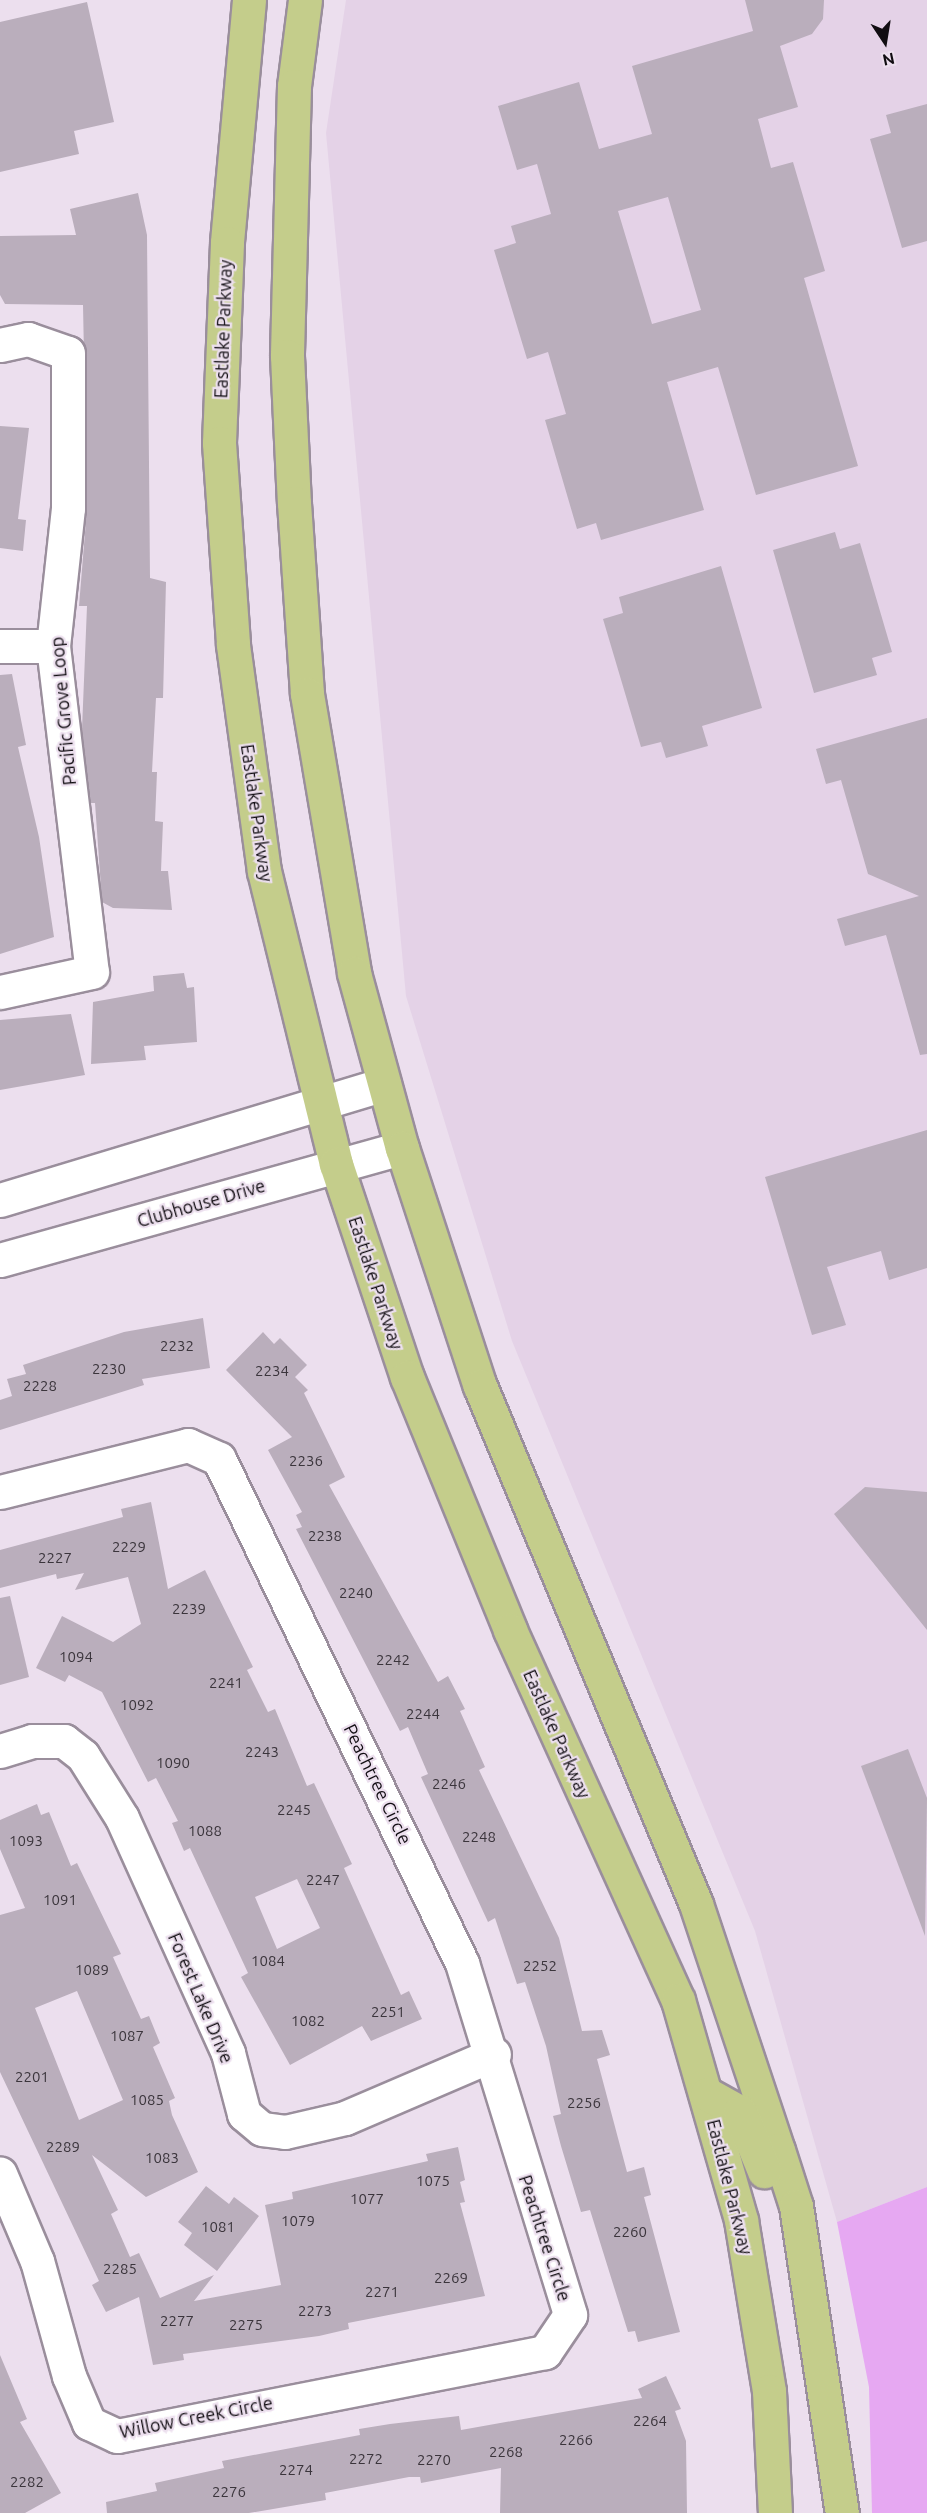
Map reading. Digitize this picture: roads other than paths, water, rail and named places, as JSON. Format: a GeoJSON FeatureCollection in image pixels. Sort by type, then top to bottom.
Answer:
{"type":"FeatureCollection","features":[{"type":"Feature","properties":{"kind":"main road","name":"Eastlake Parkway"},"geometry":{"type":"LineString","coordinates":[[249,0],[227,243],[219,443],[233,645],[264,871],[336,1164],[407,1377],[510,1630],[678,2000],[707,2094],[741,2220],[769,2391],[775,2513]]}},
{"type":"Feature","properties":{"kind":"main road"},"geometry":{"type":"LineString","coordinates":[[305,0],[294,86],[287,356],[307,694],[354,973],[402,1148],[480,1386],[696,1904],[796,2206],[842,2513]]}},
{"type":"Feature","properties":{"kind":"main road"},"geometry":{"type":"LineString","coordinates":[[707,2094],[740,2112],[772,2192],[796,2206]]}},
{"type":"Feature","properties":{"kind":"street","name":"Pacific Grove Loop"},"geometry":{"type":"LineString","coordinates":[[0,345],[28,339],[68,353],[68,508],[53,646],[92,972],[0,992]]}},
{"type":"Feature","properties":{"kind":"street"},"geometry":{"type":"LineString","coordinates":[[0,646],[53,646]]}},
{"type":"Feature","properties":{"kind":"street"},"geometry":{"type":"LineString","coordinates":[[0,1200],[384,1084]]}},
{"type":"Feature","properties":{"kind":"street","name":"Clubhouse Drive"},"geometry":{"type":"LineString","coordinates":[[0,1260],[336,1164],[402,1148]]}},
{"type":"Feature","properties":{"kind":"street","name":"Peachtree Circle"},"geometry":{"type":"LineString","coordinates":[[0,1492],[188,1445],[219,1460],[462,1963],[494,2054],[525,2181],[570,2314],[561,2336]]}},
{"type":"Feature","properties":{"kind":"street","name":"Forest Lake Drive"},"geometry":{"type":"LineString","coordinates":[[0,1751],[32,1740],[64,1742],[83,1756],[122,1818],[228,2053],[244,2115],[262,2129],[285,2132],[345,2118],[494,2054]]}},
{"type":"Feature","properties":{"kind":"street","name":"Willow Creek Circle"},"geometry":{"type":"LineString","coordinates":[[0,2174],[37,2261],[69,2376],[89,2423],[117,2436],[545,2352],[561,2336]]}}]}
